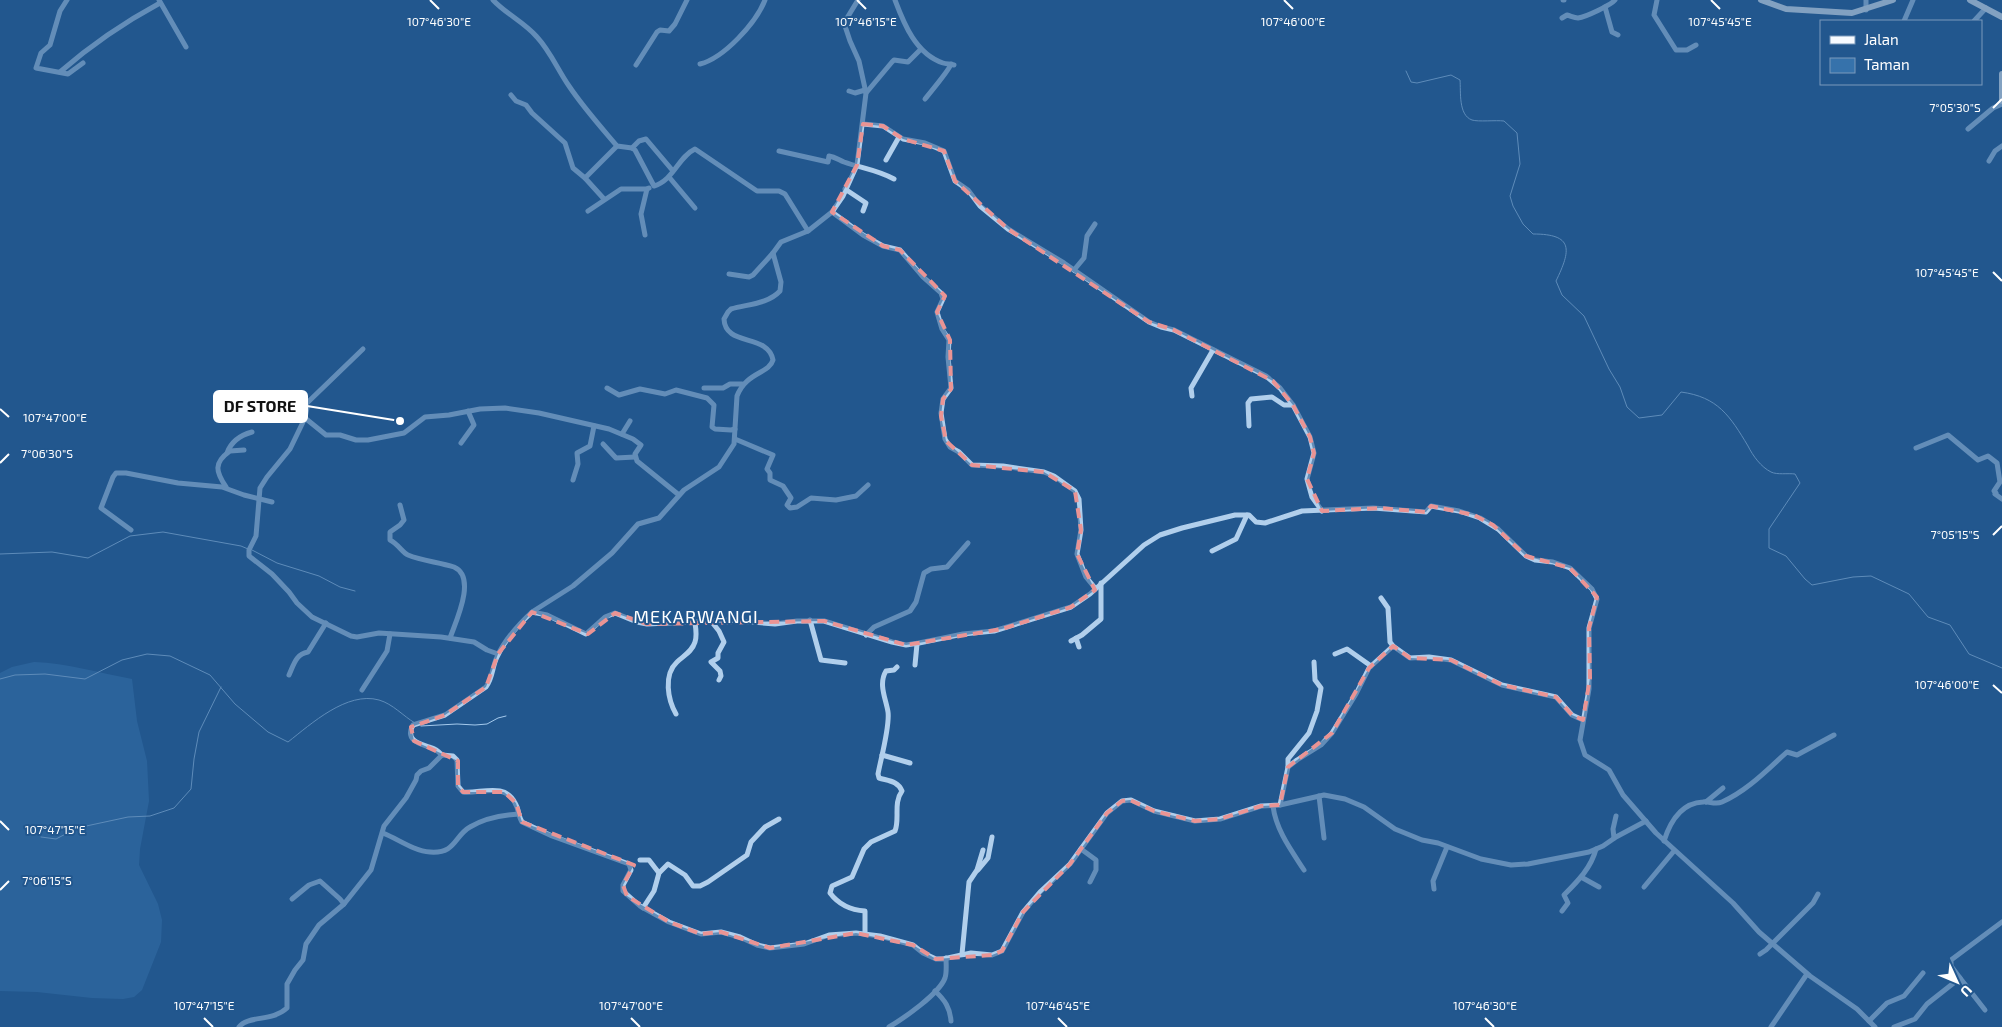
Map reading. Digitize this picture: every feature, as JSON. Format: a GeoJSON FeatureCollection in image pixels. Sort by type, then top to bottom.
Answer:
{"type":"FeatureCollection","features":[{"type":"Feature","properties":{"kind":"main road"},"geometry":{"type":"LineString","coordinates":[[1761,0],[1775,6],[1798,10],[1852,13],[1893,0]]}},
{"type":"Feature","properties":{"kind":"main road"},"geometry":{"type":"LineString","coordinates":[[1970,0],[2002,17]]}},
{"type":"Feature","properties":{"kind":"main road"},"geometry":{"type":"LineString","coordinates":[[2002,74],[2002,103]]}},
{"type":"Feature","properties":{"kind":"street"},"geometry":{"type":"LineString","coordinates":[[67,0],[60,11],[50,45],[41,53],[35,67],[36,69],[69,74],[83,63]]}},
{"type":"Feature","properties":{"kind":"street"},"geometry":{"type":"LineString","coordinates":[[493,0],[536,35],[551,55],[578,99],[617,146],[632,148]]}},
{"type":"Feature","properties":{"kind":"street"},"geometry":{"type":"LineString","coordinates":[[636,65],[657,32],[660,30],[670,31],[687,0]]}},
{"type":"Feature","properties":{"kind":"street"},"geometry":{"type":"LineString","coordinates":[[700,64],[710,62],[745,31],[761,11],[765,0]]}},
{"type":"Feature","properties":{"kind":"street"},"geometry":{"type":"LineString","coordinates":[[729,274],[751,277],[773,254],[781,242],[808,231],[832,212],[857,165],[866,91],[859,61],[844,24],[858,0]]}},
{"type":"Feature","properties":{"kind":"street"},"geometry":{"type":"LineString","coordinates":[[895,0],[905,26],[920,50],[942,63],[952,64],[925,99]]}},
{"type":"Feature","properties":{"kind":"street"},"geometry":{"type":"LineString","coordinates":[[1562,18],[1566,15],[1579,18],[1611,4],[1615,0]]}},
{"type":"Feature","properties":{"kind":"street"},"geometry":{"type":"LineString","coordinates":[[1657,0],[1654,15],[1676,50],[1687,50],[1696,46]]}},
{"type":"Feature","properties":{"kind":"street"},"geometry":{"type":"LineString","coordinates":[[1866,0],[1866,10]]}},
{"type":"Feature","properties":{"kind":"street"},"geometry":{"type":"LineString","coordinates":[[1904,20],[1913,0]]}},
{"type":"Feature","properties":{"kind":"street"},"geometry":{"type":"LineString","coordinates":[[60,72],[113,30],[159,2],[186,47]]}},
{"type":"Feature","properties":{"kind":"street"},"geometry":{"type":"LineString","coordinates":[[1605,7],[1612,32],[1618,35]]}},
{"type":"Feature","properties":{"kind":"street"},"geometry":{"type":"LineString","coordinates":[[1975,20],[1986,8]]}},
{"type":"Feature","properties":{"kind":"street"},"geometry":{"type":"LineString","coordinates":[[849,91],[855,93],[866,91],[894,60],[908,62],[920,50]]}},
{"type":"Feature","properties":{"kind":"street"},"geometry":{"type":"LineString","coordinates":[[511,95],[516,101],[526,105],[565,144],[574,169],[604,199]]}},
{"type":"Feature","properties":{"kind":"street"},"geometry":{"type":"LineString","coordinates":[[1968,129],[2002,103]]}},
{"type":"Feature","properties":{"kind":"street"},"geometry":{"type":"LineString","coordinates":[[863,124],[883,126],[899,137],[925,143],[944,151],[955,181],[968,190],[976,204],[1008,229],[1074,270],[1148,322],[1174,330],[1266,376],[1280,388],[1293,404],[1310,437],[1314,457],[1307,479],[1312,497],[1322,511]]}},
{"type":"Feature","properties":{"kind":"street"},"geometry":{"type":"LineString","coordinates":[[886,160],[899,137]]}},
{"type":"Feature","properties":{"kind":"street"},"geometry":{"type":"LineString","coordinates":[[632,148],[639,140],[646,139],[673,171]]}},
{"type":"Feature","properties":{"kind":"street"},"geometry":{"type":"LineString","coordinates":[[584,178],[617,146]]}},
{"type":"Feature","properties":{"kind":"street"},"geometry":{"type":"LineString","coordinates":[[1989,161],[1995,151],[2002,146]]}},
{"type":"Feature","properties":{"kind":"street"},"geometry":{"type":"LineString","coordinates":[[632,148],[654,186]]}},
{"type":"Feature","properties":{"kind":"street"},"geometry":{"type":"LineString","coordinates":[[588,211],[621,189],[648,189],[654,186],[669,177],[682,160],[695,149],[757,191],[779,190],[785,194],[808,231]]}},
{"type":"Feature","properties":{"kind":"street"},"geometry":{"type":"LineString","coordinates":[[778,151],[828,162],[829,156],[831,156],[894,179]]}},
{"type":"Feature","properties":{"kind":"street"},"geometry":{"type":"LineString","coordinates":[[669,177],[696,208]]}},
{"type":"Feature","properties":{"kind":"street"},"geometry":{"type":"LineString","coordinates":[[645,235],[641,214],[648,189]]}},
{"type":"Feature","properties":{"kind":"street"},"geometry":{"type":"LineString","coordinates":[[845,190],[866,203],[863,211]]}},
{"type":"Feature","properties":{"kind":"street"},"geometry":{"type":"LineString","coordinates":[[832,212],[863,235],[883,246],[900,250],[923,277],[942,294],[943,299],[937,312],[942,330],[946,332],[950,340],[948,357],[950,388],[943,399],[941,416],[949,445],[972,465],[1003,466],[1044,472],[1054,476],[1075,491],[1079,499],[1081,530],[1077,554],[1083,571],[1095,588]]}},
{"type":"Feature","properties":{"kind":"street"},"geometry":{"type":"LineString","coordinates":[[1074,270],[1084,258],[1087,236],[1095,224]]}},
{"type":"Feature","properties":{"kind":"street"},"geometry":{"type":"LineString","coordinates":[[773,254],[781,282],[780,290],[771,298],[762,302],[743,306],[728,312],[724,319],[724,324],[734,334],[743,340],[762,344],[773,357],[772,364],[769,367],[742,384],[737,396],[732,449],[719,466],[679,495],[659,518],[638,524],[612,554],[573,586],[524,619],[498,654],[492,677],[486,687],[445,715],[413,725],[411,730],[414,741],[422,746],[431,747],[442,755],[453,756],[457,760],[459,789],[468,792],[488,790],[504,792],[514,801],[522,822],[628,864],[632,868],[623,891],[644,908],[669,922],[702,934],[721,932],[770,948],[804,944],[829,935],[865,934],[914,945],[923,953],[936,959],[962,954],[992,955],[1002,951],[1023,912],[1040,892],[1058,877],[1081,849],[1107,812],[1122,801],[1131,800],[1154,810],[1189,820],[1220,819],[1260,806],[1277,805],[1319,796],[1345,799],[1364,807],[1395,829],[1422,840],[1481,859],[1511,865],[1565,857],[1596,849],[1646,821]]}},
{"type":"Feature","properties":{"kind":"street"},"geometry":{"type":"LineString","coordinates":[[362,349],[306,404],[305,418],[290,449],[263,483],[258,499],[256,536],[249,556],[272,574],[289,592],[296,603],[312,617],[352,636],[357,637],[379,633],[450,638],[474,642],[498,654]]}},
{"type":"Feature","properties":{"kind":"street"},"geometry":{"type":"LineString","coordinates":[[1192,396],[1191,388],[1213,350]]}},
{"type":"Feature","properties":{"kind":"street"},"geometry":{"type":"LineString","coordinates":[[704,388],[723,388],[730,384],[742,384]]}},
{"type":"Feature","properties":{"kind":"street"},"geometry":{"type":"LineString","coordinates":[[607,388],[619,395],[640,389],[666,394],[676,390],[707,398],[714,405],[712,427],[715,429],[735,429]]}},
{"type":"Feature","properties":{"kind":"street"},"geometry":{"type":"LineString","coordinates":[[1249,426],[1248,413],[1249,401],[1251,399],[1272,397],[1284,405],[1293,404]]}},
{"type":"Feature","properties":{"kind":"street"},"geometry":{"type":"LineString","coordinates":[[253,411],[262,416],[270,417],[298,401],[303,401],[306,404]]}},
{"type":"Feature","properties":{"kind":"street"},"geometry":{"type":"LineString","coordinates":[[305,418],[326,435],[340,435],[356,440],[368,440],[404,433],[425,417],[440,417],[468,411],[505,408],[539,413],[622,434],[641,444],[635,457]]}},
{"type":"Feature","properties":{"kind":"street"},"geometry":{"type":"LineString","coordinates":[[461,443],[474,426],[468,411]]}},
{"type":"Feature","properties":{"kind":"street"},"geometry":{"type":"LineString","coordinates":[[622,434],[630,421]]}},
{"type":"Feature","properties":{"kind":"street"},"geometry":{"type":"LineString","coordinates":[[574,480],[578,464],[577,453],[589,447],[594,426]]}},
{"type":"Feature","properties":{"kind":"street"},"geometry":{"type":"LineString","coordinates":[[226,487],[217,473],[218,467],[229,448],[239,437],[252,432]]}},
{"type":"Feature","properties":{"kind":"street"},"geometry":{"type":"LineString","coordinates":[[1916,448],[1948,435],[1978,460],[1988,456],[1997,463],[2000,480],[1994,491],[2002,499]]}},
{"type":"Feature","properties":{"kind":"street"},"geometry":{"type":"LineString","coordinates":[[734,439],[774,455],[767,469],[770,473],[770,480],[784,487],[791,498],[787,505],[790,508],[797,507],[811,498],[836,500],[856,496],[868,485]]}},
{"type":"Feature","properties":{"kind":"street"},"geometry":{"type":"LineString","coordinates":[[603,444],[616,458],[635,457]]}},
{"type":"Feature","properties":{"kind":"street"},"geometry":{"type":"LineString","coordinates":[[227,454],[236,450],[244,450]]}},
{"type":"Feature","properties":{"kind":"street"},"geometry":{"type":"LineString","coordinates":[[635,457],[645,469],[679,495]]}},
{"type":"Feature","properties":{"kind":"street"},"geometry":{"type":"LineString","coordinates":[[131,530],[101,508],[116,473],[126,473],[178,483],[226,487],[272,502]]}},
{"type":"Feature","properties":{"kind":"street"},"geometry":{"type":"LineString","coordinates":[[400,505],[404,520],[400,526],[390,532],[390,540],[397,543],[406,554],[455,568],[462,572],[466,582],[450,638]]}},
{"type":"Feature","properties":{"kind":"street"},"geometry":{"type":"LineString","coordinates":[[532,612],[547,616],[586,634],[605,617],[616,613],[647,624],[711,621],[750,621],[775,624],[810,620],[832,623],[866,635],[906,645],[917,644],[963,634],[994,631],[1076,604],[1144,545],[1160,535],[1235,514],[1247,515],[1256,522],[1265,523],[1302,512],[1373,508],[1426,512],[1431,506],[1474,515],[1493,525],[1526,556],[1570,568],[1592,589],[1597,597],[1589,628],[1590,678],[1580,740],[1585,755],[1609,770],[1623,795],[1664,841],[1696,868],[1733,904],[1758,932],[1808,974],[1849,1003],[1875,1027]]}},
{"type":"Feature","properties":{"kind":"street"},"geometry":{"type":"LineString","coordinates":[[1212,551],[1236,539],[1247,515]]}},
{"type":"Feature","properties":{"kind":"street"},"geometry":{"type":"LineString","coordinates":[[866,635],[874,627],[910,611],[916,602],[922,576],[925,572],[931,569],[948,567],[968,543]]}},
{"type":"Feature","properties":{"kind":"street"},"geometry":{"type":"LineString","coordinates":[[1079,647],[1074,640],[1102,617],[1101,583]]}},
{"type":"Feature","properties":{"kind":"street"},"geometry":{"type":"LineString","coordinates":[[1381,598],[1388,608],[1390,642],[1410,658],[1430,657],[1451,660],[1502,685],[1556,697],[1572,715],[1584,720]]}},
{"type":"Feature","properties":{"kind":"street"},"geometry":{"type":"LineString","coordinates":[[810,620],[821,660],[845,662]]}},
{"type":"Feature","properties":{"kind":"street"},"geometry":{"type":"LineString","coordinates":[[711,621],[720,631],[724,642],[718,653],[718,658],[711,662],[720,671],[722,676],[719,680]]}},
{"type":"Feature","properties":{"kind":"street"},"geometry":{"type":"LineString","coordinates":[[289,675],[297,657],[302,653],[308,652],[326,622]]}},
{"type":"Feature","properties":{"kind":"street"},"geometry":{"type":"LineString","coordinates":[[676,714],[668,693],[670,677],[675,663],[683,658],[694,646],[696,637],[695,623]]}},
{"type":"Feature","properties":{"kind":"street"},"geometry":{"type":"LineString","coordinates":[[362,690],[386,651],[390,634]]}},
{"type":"Feature","properties":{"kind":"street"},"geometry":{"type":"LineString","coordinates":[[915,665],[917,644]]}},
{"type":"Feature","properties":{"kind":"street"},"geometry":{"type":"LineString","coordinates":[[1288,768],[1314,750],[1332,733],[1371,666],[1394,646]]}},
{"type":"Feature","properties":{"kind":"street"},"geometry":{"type":"LineString","coordinates":[[1335,654],[1347,650],[1371,666]]}},
{"type":"Feature","properties":{"kind":"street"},"geometry":{"type":"LineString","coordinates":[[1304,870],[1290,851],[1275,816],[1288,768],[1288,759],[1307,736],[1317,712],[1321,688],[1315,680],[1314,662]]}},
{"type":"Feature","properties":{"kind":"street"},"geometry":{"type":"LineString","coordinates":[[865,934],[865,911],[856,911],[837,902],[830,893],[832,886],[852,877],[864,849],[871,842],[895,831],[896,809],[899,795],[902,791],[900,786],[894,782],[879,778],[878,774],[889,718],[883,692],[884,674],[886,671],[894,670],[897,666]]}},
{"type":"Feature","properties":{"kind":"street"},"geometry":{"type":"LineString","coordinates":[[1664,841],[1671,824],[1681,811],[1693,803],[1706,802],[1714,804],[1722,802],[1748,786],[1787,752],[1797,755],[1834,735]]}},
{"type":"Feature","properties":{"kind":"street"},"geometry":{"type":"LineString","coordinates":[[239,1027],[249,1020],[267,1018],[287,1008],[286,984],[303,960],[306,944],[320,926],[344,904],[371,870],[384,826],[406,798],[417,775],[429,768],[442,755]]}},
{"type":"Feature","properties":{"kind":"street"},"geometry":{"type":"LineString","coordinates":[[882,756],[910,763]]}},
{"type":"Feature","properties":{"kind":"street"},"geometry":{"type":"LineString","coordinates":[[1706,802],[1723,788]]}},
{"type":"Feature","properties":{"kind":"street"},"geometry":{"type":"LineString","coordinates":[[1319,796],[1324,838]]}},
{"type":"Feature","properties":{"kind":"street"},"geometry":{"type":"LineString","coordinates":[[383,833],[416,848],[432,852],[452,847],[467,830],[479,823],[502,815],[519,814]]}},
{"type":"Feature","properties":{"kind":"street"},"geometry":{"type":"LineString","coordinates":[[1614,838],[1612,829],[1616,816]]}},
{"type":"Feature","properties":{"kind":"street"},"geometry":{"type":"LineString","coordinates":[[644,908],[654,891],[659,873],[670,863],[693,886],[704,885],[747,855],[751,842],[763,829],[779,818]]}},
{"type":"Feature","properties":{"kind":"street"},"geometry":{"type":"LineString","coordinates":[[962,954],[969,882],[988,858],[992,837]]}},
{"type":"Feature","properties":{"kind":"street"},"geometry":{"type":"LineString","coordinates":[[1434,889],[1433,881],[1447,847]]}},
{"type":"Feature","properties":{"kind":"street"},"geometry":{"type":"LineString","coordinates":[[1081,849],[1096,860],[1096,870],[1090,882]]}},
{"type":"Feature","properties":{"kind":"street"},"geometry":{"type":"LineString","coordinates":[[1562,911],[1568,903],[1564,895],[1593,861],[1596,849]]}},
{"type":"Feature","properties":{"kind":"street"},"geometry":{"type":"LineString","coordinates":[[977,870],[982,850]]}},
{"type":"Feature","properties":{"kind":"street"},"geometry":{"type":"LineString","coordinates":[[1644,887],[1674,851]]}},
{"type":"Feature","properties":{"kind":"street"},"geometry":{"type":"LineString","coordinates":[[640,860],[649,860],[659,873]]}},
{"type":"Feature","properties":{"kind":"street"},"geometry":{"type":"LineString","coordinates":[[1581,877],[1600,887]]}},
{"type":"Feature","properties":{"kind":"street"},"geometry":{"type":"LineString","coordinates":[[292,899],[309,885],[320,881],[344,904]]}},
{"type":"Feature","properties":{"kind":"street"},"geometry":{"type":"LineString","coordinates":[[1760,954],[1813,903],[1818,894]]}},
{"type":"Feature","properties":{"kind":"street"},"geometry":{"type":"LineString","coordinates":[[1985,1010],[1951,966],[1952,960],[2002,922]]}},
{"type":"Feature","properties":{"kind":"street"},"geometry":{"type":"LineString","coordinates":[[889,1027],[935,991],[945,977],[946,958]]}},
{"type":"Feature","properties":{"kind":"street"},"geometry":{"type":"LineString","coordinates":[[1869,1022],[1886,1003],[1904,996],[1923,973]]}},
{"type":"Feature","properties":{"kind":"street"},"geometry":{"type":"LineString","coordinates":[[1771,1027],[1808,974]]}},
{"type":"Feature","properties":{"kind":"street"},"geometry":{"type":"LineString","coordinates":[[1894,1027],[1915,1019],[1927,1004],[1960,978]]}},
{"type":"Feature","properties":{"kind":"street"},"geometry":{"type":"LineString","coordinates":[[935,991],[944,999],[951,1021]]}},
{"type":"Feature","properties":{"kind":"highlighted area"},"geometry":{"type":"Polygon","coordinates":[[[863,124],[883,126],[903,139],[944,151],[955,181],[1008,229],[1149,322],[1174,330],[1273,381],[1293,405],[1310,437],[1314,453],[1307,479],[1322,511],[1380,508],[1426,512],[1431,506],[1474,515],[1493,525],[1526,556],[1570,568],[1597,597],[1589,628],[1590,678],[1583,720],[1572,715],[1556,697],[1502,685],[1451,660],[1410,658],[1393,646],[1369,668],[1332,733],[1288,767],[1280,805],[1261,806],[1220,819],[1195,821],[1154,811],[1130,800],[1122,801],[1107,813],[1070,864],[1023,912],[1002,951],[992,955],[936,959],[913,945],[856,933],[770,948],[721,932],[701,934],[669,922],[627,896],[623,885],[634,865],[522,822],[516,803],[504,792],[463,792],[458,786],[458,761],[414,741],[411,727],[445,715],[486,687],[498,654],[532,612],[588,634],[615,613],[647,624],[824,621],[906,645],[1002,629],[1071,607],[1095,590],[1077,554],[1081,530],[1075,491],[1044,472],[972,465],[946,441],[941,416],[943,399],[951,389],[950,340],[937,312],[945,296],[900,250],[883,246],[832,212],[857,165],[863,124]]]}},
{"type":"Feature","properties":{"kind":"green space"},"geometry":{"type":"Polygon","coordinates":[[[34,662],[71,666],[132,679],[137,721],[147,761],[149,801],[139,865],[158,904],[162,920],[161,942],[142,990],[134,997],[123,999],[92,998],[37,992],[0,991],[0,673],[12,667],[34,662]]]}},
{"type":"Feature","properties":{"kind":"waterway"},"geometry":{"type":"LineString","coordinates":[[1406,71],[1411,82],[1417,83],[1451,75],[1460,80],[1462,108],[1468,117],[1475,121],[1504,121],[1517,133],[1520,164],[1510,196],[1513,206],[1523,224],[1533,234],[1556,237],[1565,246],[1564,261],[1556,281],[1562,295],[1584,316],[1609,369],[1620,387],[1627,407],[1639,418],[1662,415],[1681,392],[1705,398],[1714,403],[1729,417],[1755,457],[1767,470],[1779,474],[1795,474],[1800,483],[1769,529],[1769,548],[1786,556],[1812,585],[1853,577],[1871,576],[1909,594],[1928,617],[1950,625],[1969,654],[2002,668]]}},
{"type":"Feature","properties":{"kind":"waterway"},"geometry":{"type":"LineString","coordinates":[[0,554],[52,552],[88,558],[130,536],[163,532],[241,546],[248,549]]}},
{"type":"Feature","properties":{"kind":"waterway"},"geometry":{"type":"LineString","coordinates":[[252,550],[277,563],[319,576],[340,587],[355,591]]}},
{"type":"Feature","properties":{"kind":"waterway"},"geometry":{"type":"LineString","coordinates":[[0,679],[15,675],[45,674],[85,679],[122,660],[147,654],[170,656],[210,675],[235,704],[268,732],[288,742],[330,711],[355,700],[367,698],[384,702],[415,723]]}},
{"type":"Feature","properties":{"kind":"waterway"},"geometry":{"type":"LineString","coordinates":[[41,837],[56,839],[77,828],[128,817],[150,816],[174,808],[191,789],[199,732],[221,687]]}},
{"type":"Feature","properties":{"kind":"waterway"},"geometry":{"type":"LineString","coordinates":[[421,726],[487,724],[506,716]]}},
{"type":"Feature","properties":{"kind":"place","name":"DF STORE"},"geometry":{"type":"Point","coordinates":[400,421]}},
{"type":"Feature","properties":{"kind":"district","name":"MEKARWANGI"},"geometry":{"type":"Point","coordinates":[696,616]}}]}
